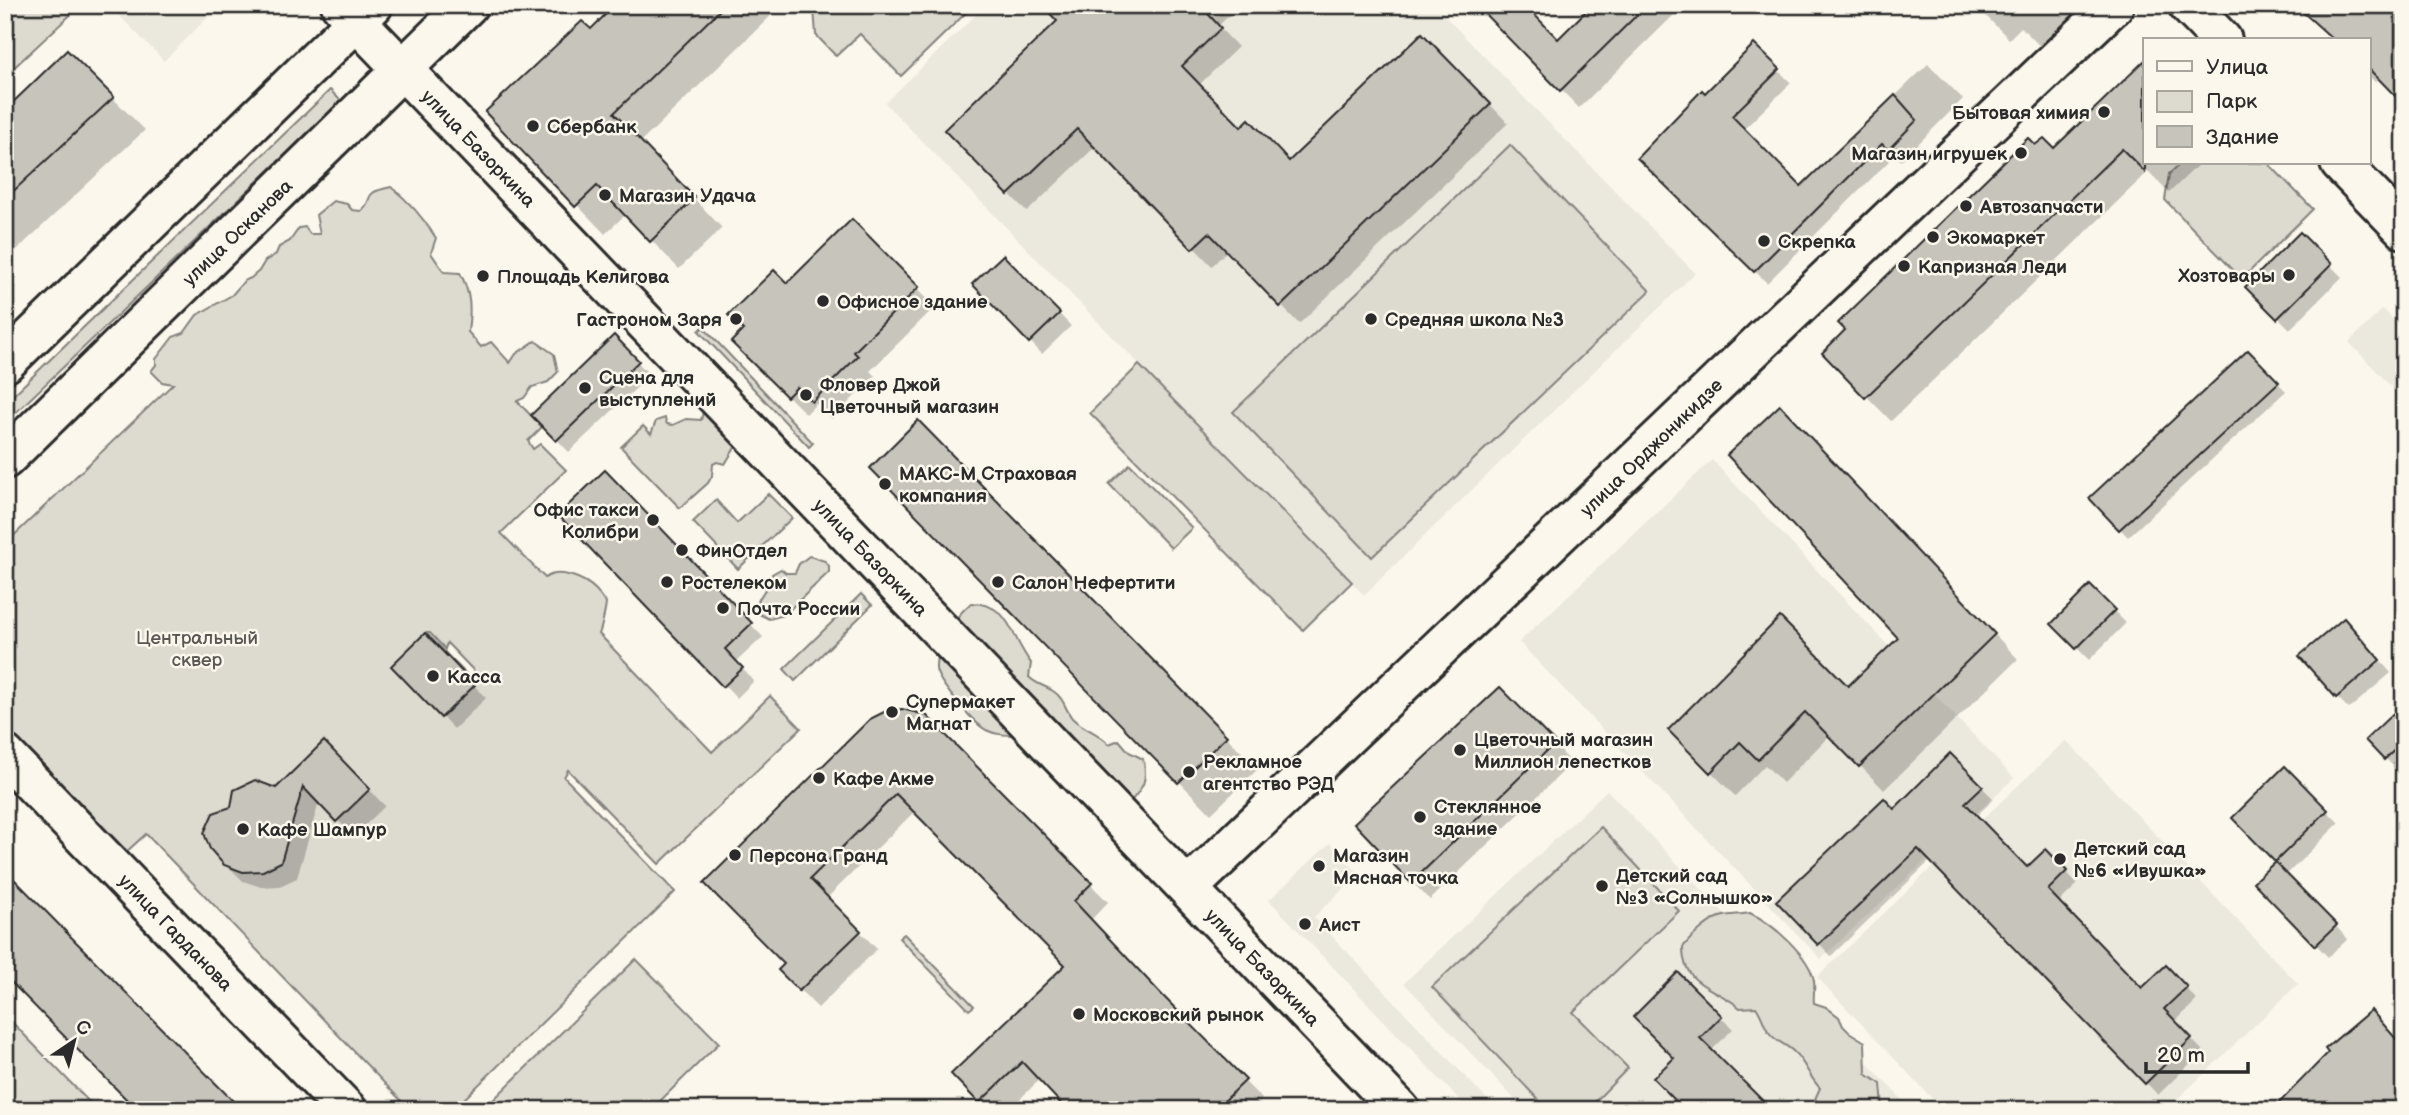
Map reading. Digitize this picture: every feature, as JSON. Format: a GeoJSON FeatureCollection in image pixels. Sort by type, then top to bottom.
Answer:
{"type":"FeatureCollection","features":[{"type":"Feature","properties":{"kind":"street","name":"улица Осканова"},"geometry":{"type":"LineString","coordinates":[[5,459],[468,5]]}},
{"type":"Feature","properties":{"kind":"street","name":"улица Орджоникидзе"},"geometry":{"type":"LineString","coordinates":[[1188,888],[2114,5]]}},
{"type":"Feature","properties":{"kind":"street"},"geometry":{"type":"LineString","coordinates":[[2188,5],[2220,38]]}},
{"type":"Feature","properties":{"kind":"street","name":"улица Базоркина"},"geometry":{"type":"LineString","coordinates":[[357,10],[402,69],[1400,1110]]}},
{"type":"Feature","properties":{"kind":"street"},"geometry":{"type":"LineString","coordinates":[[5,363],[357,10]]}},
{"type":"Feature","properties":{"kind":"street"},"geometry":{"type":"LineString","coordinates":[[2341,164],[2404,229]]}},
{"type":"Feature","properties":{"kind":"street","name":"улица Гарданова"},"geometry":{"type":"LineString","coordinates":[[5,755],[347,1110]]}},
{"type":"Feature","properties":{"kind":"shaded area"},"geometry":{"type":"Polygon","coordinates":[[[109,5],[150,5],[152,8],[155,5],[220,5],[164,61],[109,5]]]}},
{"type":"Feature","properties":{"kind":"shaded area","name":"Средняя школа №3"},"geometry":{"type":"Polygon","coordinates":[[[986,5],[1434,5],[1695,273],[1364,595],[885,103],[986,5]]]}},
{"type":"Feature","properties":{"kind":"shaded area"},"geometry":{"type":"Polygon","coordinates":[[[2383,309],[2404,331],[2404,400],[2349,342],[2383,309]]]}},
{"type":"Feature","properties":{"kind":"shaded area"},"geometry":{"type":"Polygon","coordinates":[[[1712,460],[2014,778],[1821,959],[1519,642],[1712,460]]]}},
{"type":"Feature","properties":{"kind":"shaded area","name":"Детский сад №6 «Ивушка»"},"geometry":{"type":"Polygon","coordinates":[[[2066,740],[2298,984],[2166,1110],[1943,1110],[1817,977],[2066,740]]]}},
{"type":"Feature","properties":{"kind":"shaded area","name":"Детский сад №3 «Солнышко»"},"geometry":{"type":"Polygon","coordinates":[[[1607,790],[1912,1110],[1525,1110],[1404,983],[1607,790]]]}},
{"type":"Feature","properties":{"kind":"shaded area"},"geometry":{"type":"Polygon","coordinates":[[[1330,843],[1359,874],[1314,917],[1497,1110],[1469,1110],[1269,900],[1330,843]]]}},
{"type":"Feature","properties":{"kind":"green space"},"geometry":{"type":"Polygon","coordinates":[[[5,5],[81,5],[5,76],[5,5]]]}},
{"type":"Feature","properties":{"kind":"green space"},"geometry":{"type":"Polygon","coordinates":[[[818,5],[974,5],[901,76],[860,34],[836,56],[816,35],[814,9],[818,5]]]}},
{"type":"Feature","properties":{"kind":"green space"},"geometry":{"type":"Polygon","coordinates":[[[330,90],[341,101],[5,423],[5,403],[330,90]]]}},
{"type":"Feature","properties":{"kind":"green space"},"geometry":{"type":"Polygon","coordinates":[[[1510,145],[1650,291],[1372,557],[1233,412],[1510,145]]]}},
{"type":"Feature","properties":{"kind":"green space"},"geometry":{"type":"Polygon","coordinates":[[[2180,164],[2269,164],[2313,209],[2242,279],[2165,200],[2169,174],[2180,164]]]}},
{"type":"Feature","properties":{"kind":"green space","name":"Центральный сквер"},"geometry":{"type":"Polygon","coordinates":[[[391,187],[410,204],[436,238],[431,253],[444,272],[460,273],[469,301],[468,332],[481,347],[491,342],[510,363],[516,354],[535,341],[554,354],[558,372],[548,382],[532,387],[524,398],[517,401],[542,427],[528,441],[533,449],[540,444],[566,470],[501,533],[545,578],[564,574],[585,582],[596,590],[606,603],[599,634],[712,752],[770,696],[801,728],[659,864],[568,770],[564,777],[675,892],[453,1110],[410,1110],[146,834],[125,853],[5,727],[5,544],[173,384],[162,382],[151,371],[156,365],[156,359],[173,337],[184,333],[197,315],[232,295],[244,281],[259,271],[265,261],[276,254],[279,247],[290,241],[299,228],[305,227],[310,234],[320,234],[316,215],[333,201],[361,211],[372,194],[391,187]],[[426,633],[472,680],[476,673],[447,643],[445,649],[430,633],[426,633]]]}},
{"type":"Feature","properties":{"kind":"green space"},"geometry":{"type":"Polygon","coordinates":[[[703,327],[813,443],[809,447],[699,331],[703,327]]]}},
{"type":"Feature","properties":{"kind":"green space"},"geometry":{"type":"Polygon","coordinates":[[[1139,365],[1352,582],[1303,630],[1090,413],[1139,365]]]}},
{"type":"Feature","properties":{"kind":"green space"},"geometry":{"type":"Polygon","coordinates":[[[711,407],[736,437],[736,446],[725,464],[713,464],[708,483],[680,508],[621,447],[643,426],[651,434],[656,421],[665,418],[667,424],[673,425],[686,419],[701,420],[703,412],[711,407]]]}},
{"type":"Feature","properties":{"kind":"green space"},"geometry":{"type":"Polygon","coordinates":[[[1130,464],[1192,528],[1171,548],[1109,484],[1130,464]]]}},
{"type":"Feature","properties":{"kind":"green space"},"geometry":{"type":"Polygon","coordinates":[[[768,494],[792,518],[738,569],[693,522],[716,500],[737,523],[768,494]]]}},
{"type":"Feature","properties":{"kind":"green space"},"geometry":{"type":"Polygon","coordinates":[[[809,556],[825,561],[829,572],[784,615],[769,619],[759,614],[755,605],[774,580],[772,574],[781,569],[786,573],[795,573],[799,564],[809,556]]]}},
{"type":"Feature","properties":{"kind":"green space"},"geometry":{"type":"Polygon","coordinates":[[[861,594],[872,605],[795,681],[784,669],[861,594]]]}},
{"type":"Feature","properties":{"kind":"green space"},"geometry":{"type":"Polygon","coordinates":[[[971,603],[995,609],[1002,616],[1031,663],[1029,677],[1057,694],[1072,718],[1109,744],[1119,740],[1129,752],[1143,759],[1145,775],[1142,786],[1126,807],[1078,789],[1061,788],[1052,771],[1037,761],[1018,735],[997,734],[980,726],[942,682],[936,668],[942,641],[958,616],[971,603]]]}},
{"type":"Feature","properties":{"kind":"green space"},"geometry":{"type":"Polygon","coordinates":[[[1601,827],[1679,911],[1573,1012],[1628,1068],[1587,1110],[1548,1110],[1432,987],[1601,827]]]}},
{"type":"Feature","properties":{"kind":"green space"},"geometry":{"type":"Polygon","coordinates":[[[1750,913],[1769,924],[1798,951],[1811,971],[1814,1003],[1826,1007],[1839,1017],[1849,1032],[1865,1042],[1866,1074],[1881,1084],[1883,1107],[1879,1110],[1827,1110],[1815,1099],[1820,1088],[1801,1060],[1771,1035],[1756,1007],[1740,1008],[1702,985],[1688,970],[1683,947],[1695,934],[1720,917],[1750,913]]]}},
{"type":"Feature","properties":{"kind":"green space"},"geometry":{"type":"Polygon","coordinates":[[[904,934],[974,1006],[969,1010],[899,938],[904,934]]]}},
{"type":"Feature","properties":{"kind":"green space"},"geometry":{"type":"Polygon","coordinates":[[[636,959],[719,1043],[651,1110],[483,1110],[636,959]]]}},
{"type":"Feature","properties":{"kind":"green space"},"geometry":{"type":"Polygon","coordinates":[[[5,1015],[97,1110],[5,1110],[5,1015]]]}},
{"type":"Feature","properties":{"kind":"building"},"geometry":{"type":"Polygon","coordinates":[[[615,5],[725,5],[614,113],[695,198],[650,242],[597,186],[575,207],[485,112],[582,21],[591,29],[615,5]]]}},
{"type":"Feature","properties":{"kind":"building"},"geometry":{"type":"Polygon","coordinates":[[[1042,5],[1200,5],[1221,28],[1182,66],[1241,127],[1249,119],[1289,161],[1422,33],[1491,104],[1280,307],[1209,233],[1192,249],[1077,129],[1008,195],[944,130],[1057,21],[1042,5]]]}},
{"type":"Feature","properties":{"kind":"building"},"geometry":{"type":"Polygon","coordinates":[[[1476,5],[1525,5],[1558,39],[1592,5],[1647,5],[1560,91],[1476,5]]]}},
{"type":"Feature","properties":{"kind":"building"},"geometry":{"type":"Polygon","coordinates":[[[2295,5],[2404,5],[2404,105],[2370,70],[2370,38],[2332,38],[2295,5]]]}},
{"type":"Feature","properties":{"kind":"building"},"geometry":{"type":"Polygon","coordinates":[[[1754,44],[1780,69],[1732,116],[1801,186],[1895,95],[1917,120],[1888,150],[1882,144],[1754,272],[1637,158],[1702,90],[1705,93],[1754,44]]]}},
{"type":"Feature","properties":{"kind":"building"},"geometry":{"type":"Polygon","coordinates":[[[67,50],[114,97],[5,199],[5,110],[67,50]]]}},
{"type":"Feature","properties":{"kind":"building"},"geometry":{"type":"Polygon","coordinates":[[[2143,62],[2145,172],[2122,149],[1865,398],[1822,353],[1845,330],[1838,323],[2028,138],[2035,145],[2044,138],[2054,148],[2143,62]]]}},
{"type":"Feature","properties":{"kind":"building","name":"Офисное здание"},"geometry":{"type":"Polygon","coordinates":[[[852,219],[919,287],[854,352],[858,356],[812,402],[797,387],[787,397],[731,342],[743,330],[728,315],[774,270],[787,283],[852,219]]]}},
{"type":"Feature","properties":{"kind":"building","name":"Хозтовары"},"geometry":{"type":"Polygon","coordinates":[[[2300,232],[2332,264],[2277,319],[2245,287],[2300,232]]]}},
{"type":"Feature","properties":{"kind":"building"},"geometry":{"type":"Polygon","coordinates":[[[1003,255],[1060,313],[1029,343],[972,284],[1003,255]]]}},
{"type":"Feature","properties":{"kind":"building","name":"Сцена для выступлений"},"geometry":{"type":"Polygon","coordinates":[[[614,335],[639,361],[556,441],[531,415],[614,335]]]}},
{"type":"Feature","properties":{"kind":"building"},"geometry":{"type":"Polygon","coordinates":[[[2248,350],[2279,382],[2119,530],[2089,498],[2248,350]]]}},
{"type":"Feature","properties":{"kind":"building"},"geometry":{"type":"Polygon","coordinates":[[[1780,405],[1995,634],[1859,767],[1805,712],[1758,760],[1740,742],[1710,773],[1668,730],[1780,617],[1848,686],[1898,638],[1727,455],[1780,405]]]}},
{"type":"Feature","properties":{"kind":"building"},"geometry":{"type":"Polygon","coordinates":[[[918,420],[1227,736],[1178,783],[870,468],[918,420]]]}},
{"type":"Feature","properties":{"kind":"building","name":"Ростелеком"},"geometry":{"type":"Polygon","coordinates":[[[605,470],[752,623],[725,649],[743,668],[723,687],[558,515],[605,470]]]}},
{"type":"Feature","properties":{"kind":"building"},"geometry":{"type":"Polygon","coordinates":[[[2090,585],[2115,610],[2076,649],[2051,624],[2090,585]]]}},
{"type":"Feature","properties":{"kind":"building"},"geometry":{"type":"Polygon","coordinates":[[[2344,618],[2380,660],[2336,698],[2299,656],[2344,618]]]}},
{"type":"Feature","properties":{"kind":"building","name":"Касса"},"geometry":{"type":"Polygon","coordinates":[[[425,633],[475,685],[441,718],[391,666],[425,633]]]}},
{"type":"Feature","properties":{"kind":"building"},"geometry":{"type":"Polygon","coordinates":[[[1500,687],[1555,743],[1411,883],[1354,823],[1500,687]]]}},
{"type":"Feature","properties":{"kind":"building"},"geometry":{"type":"Polygon","coordinates":[[[2404,703],[2404,741],[2384,760],[2365,740],[2404,703]]]}},
{"type":"Feature","properties":{"kind":"building"},"geometry":{"type":"Polygon","coordinates":[[[902,709],[926,715],[1092,883],[1074,901],[1246,1080],[1215,1110],[1067,1110],[1022,1062],[979,1103],[951,1074],[1065,965],[896,794],[810,879],[861,931],[799,991],[778,970],[784,964],[704,883],[870,719],[886,711],[902,709]]]}},
{"type":"Feature","properties":{"kind":"building"},"geometry":{"type":"Polygon","coordinates":[[[324,741],[370,789],[336,822],[303,787],[281,862],[263,871],[243,872],[224,865],[210,849],[204,833],[213,813],[231,807],[234,790],[255,780],[276,788],[324,741]]]}},
{"type":"Feature","properties":{"kind":"building"},"geometry":{"type":"Polygon","coordinates":[[[1950,753],[1983,786],[1965,803],[2027,867],[2046,849],[2067,871],[2048,890],[2142,988],[2166,965],[2187,987],[2164,1009],[2192,1038],[2145,1084],[1918,849],[1818,945],[1776,901],[1884,798],[1894,809],[1950,753]]]}},
{"type":"Feature","properties":{"kind":"building"},"geometry":{"type":"Polygon","coordinates":[[[2285,766],[2328,810],[2275,862],[2232,818],[2285,766]]]}},
{"type":"Feature","properties":{"kind":"building"},"geometry":{"type":"Polygon","coordinates":[[[2275,862],[2337,925],[2315,946],[2253,882],[2275,862]]]}},
{"type":"Feature","properties":{"kind":"building"},"geometry":{"type":"Polygon","coordinates":[[[5,870],[242,1110],[137,1110],[5,976],[5,870]]]}},
{"type":"Feature","properties":{"kind":"building"},"geometry":{"type":"Polygon","coordinates":[[[1678,972],[1722,1016],[1700,1038],[1772,1110],[1685,1110],[1653,1078],[1674,1058],[1633,1017],[1678,972]]]}},
{"type":"Feature","properties":{"kind":"building"},"geometry":{"type":"Polygon","coordinates":[[[2371,1010],[2404,1048],[2404,1110],[2272,1110],[2328,1053],[2325,1049],[2371,1010]]]}},
{"type":"Feature","properties":{"kind":"place","name":"Бытовая химия"},"geometry":{"type":"Point","coordinates":[2104,112]}},
{"type":"Feature","properties":{"kind":"place","name":"Сбербанк"},"geometry":{"type":"Point","coordinates":[533,126]}},
{"type":"Feature","properties":{"kind":"place","name":"Магазин игрушек"},"geometry":{"type":"Point","coordinates":[2021,153]}},
{"type":"Feature","properties":{"kind":"place","name":"Магазин Удача"},"geometry":{"type":"Point","coordinates":[605,195]}},
{"type":"Feature","properties":{"kind":"place","name":"Автозапчасти"},"geometry":{"type":"Point","coordinates":[1966,206]}},
{"type":"Feature","properties":{"kind":"place","name":"Экомаркет"},"geometry":{"type":"Point","coordinates":[1933,237]}},
{"type":"Feature","properties":{"kind":"place","name":"Скрепка"},"geometry":{"type":"Point","coordinates":[1764,241]}},
{"type":"Feature","properties":{"kind":"place","name":"Капризная Леди"},"geometry":{"type":"Point","coordinates":[1904,266]}},
{"type":"Feature","properties":{"kind":"place","name":"Хозтовары"},"geometry":{"type":"Point","coordinates":[2289,275]}},
{"type":"Feature","properties":{"kind":"place","name":"Площадь Келигова"},"geometry":{"type":"Point","coordinates":[483,276]}},
{"type":"Feature","properties":{"kind":"place","name":"Офисное здание"},"geometry":{"type":"Point","coordinates":[823,301]}},
{"type":"Feature","properties":{"kind":"place","name":"Гастроном Заря"},"geometry":{"type":"Point","coordinates":[736,319]}},
{"type":"Feature","properties":{"kind":"place","name":"Средняя школа №3"},"geometry":{"type":"Point","coordinates":[1371,319]}},
{"type":"Feature","properties":{"kind":"place","name":"Сцена для выступлений"},"geometry":{"type":"Point","coordinates":[585,388]}},
{"type":"Feature","properties":{"kind":"place","name":"Фловер Джой Цветочный магазин"},"geometry":{"type":"Point","coordinates":[806,395]}},
{"type":"Feature","properties":{"kind":"place","name":"МАКС-М Страховая компания"},"geometry":{"type":"Point","coordinates":[885,484]}},
{"type":"Feature","properties":{"kind":"place","name":"Офис такси Колибри"},"geometry":{"type":"Point","coordinates":[653,520]}},
{"type":"Feature","properties":{"kind":"place","name":"ФинОтдел"},"geometry":{"type":"Point","coordinates":[682,550]}},
{"type":"Feature","properties":{"kind":"place","name":"Ростелеком"},"geometry":{"type":"Point","coordinates":[667,582]}},
{"type":"Feature","properties":{"kind":"place","name":"Салон Нефертити"},"geometry":{"type":"Point","coordinates":[998,582]}},
{"type":"Feature","properties":{"kind":"place","name":"Почта России"},"geometry":{"type":"Point","coordinates":[723,608]}},
{"type":"Feature","properties":{"kind":"place","name":"Касса"},"geometry":{"type":"Point","coordinates":[433,676]}},
{"type":"Feature","properties":{"kind":"place","name":"Супермакет Магнат"},"geometry":{"type":"Point","coordinates":[892,712]}},
{"type":"Feature","properties":{"kind":"place","name":"Цветочный магазин Миллион лепестков"},"geometry":{"type":"Point","coordinates":[1460,750]}},
{"type":"Feature","properties":{"kind":"place","name":"Рекламное агентство РЭД"},"geometry":{"type":"Point","coordinates":[1189,772]}},
{"type":"Feature","properties":{"kind":"place","name":"Кафе Акме"},"geometry":{"type":"Point","coordinates":[819,778]}},
{"type":"Feature","properties":{"kind":"place","name":"Стеклянное здание"},"geometry":{"type":"Point","coordinates":[1420,817]}},
{"type":"Feature","properties":{"kind":"place","name":"Кафе Шампур"},"geometry":{"type":"Point","coordinates":[243,829]}},
{"type":"Feature","properties":{"kind":"place","name":"Персона Гранд"},"geometry":{"type":"Point","coordinates":[735,855]}},
{"type":"Feature","properties":{"kind":"place","name":"Детский сад №6 «Ивушка»"},"geometry":{"type":"Point","coordinates":[2060,859]}},
{"type":"Feature","properties":{"kind":"place","name":"Магазин Мясная точка"},"geometry":{"type":"Point","coordinates":[1319,866]}},
{"type":"Feature","properties":{"kind":"place","name":"Детский сад №3 «Солнышко»"},"geometry":{"type":"Point","coordinates":[1602,886]}},
{"type":"Feature","properties":{"kind":"place","name":"Аист"},"geometry":{"type":"Point","coordinates":[1305,924]}},
{"type":"Feature","properties":{"kind":"place","name":"Московский рынок"},"geometry":{"type":"Point","coordinates":[1079,1014]}}]}
